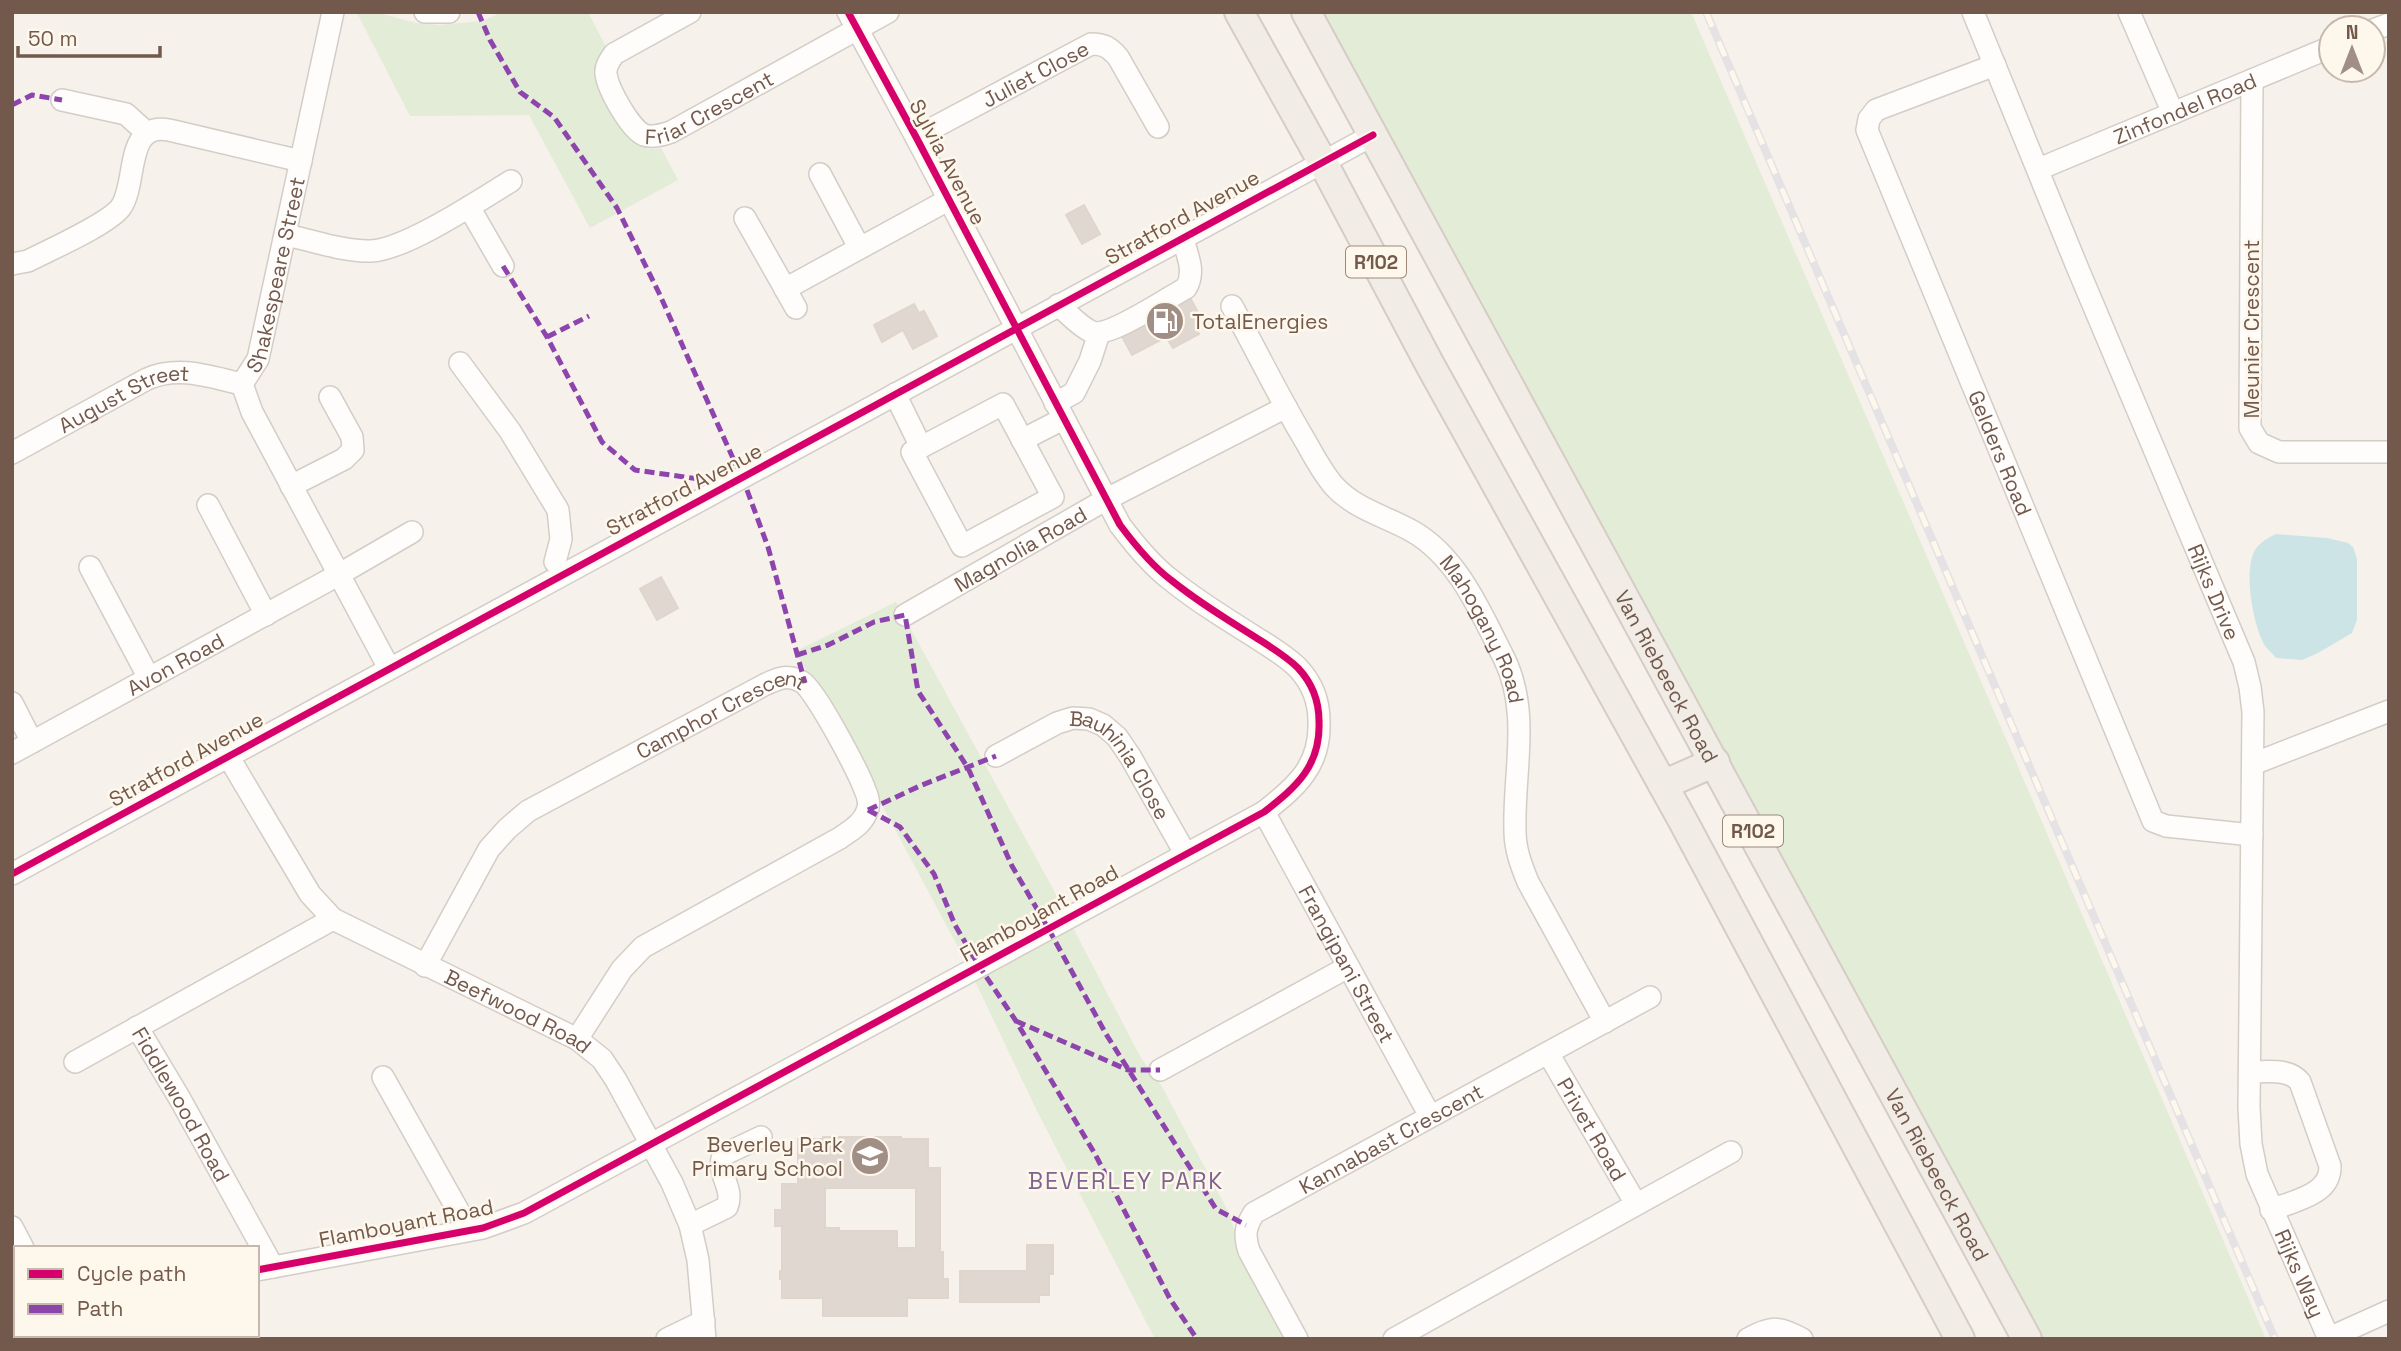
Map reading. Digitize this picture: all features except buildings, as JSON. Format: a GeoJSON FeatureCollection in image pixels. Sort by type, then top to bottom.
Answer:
{"type":"FeatureCollection","features":[{"type":"Feature","properties":{"kind":"main road","name":"R102"},"geometry":{"type":"LineString","coordinates":[[1239,12],[1429,363],[1663,785],[1960,1339]]}},
{"type":"Feature","properties":{"kind":"main road","name":"Van Riebeeck Road"},"geometry":{"type":"LineString","coordinates":[[1306,12],[1715,762],[2023,1337]]}},
{"type":"Feature","properties":{"kind":"main road"},"geometry":{"type":"LineString","coordinates":[[1663,785],[1715,762]]}},
{"type":"Feature","properties":{"kind":"street","name":"Shakespeare Street"},"geometry":{"type":"LineString","coordinates":[[333,12],[258,359],[242,384],[252,412],[390,668]]}},
{"type":"Feature","properties":{"kind":"street"},"geometry":{"type":"LineString","coordinates":[[425,12],[449,12]]}},
{"type":"Feature","properties":{"kind":"street","name":"Friar Crescent"},"geometry":{"type":"LineString","coordinates":[[691,12],[614,54],[607,65],[606,74],[610,86],[631,125],[640,134],[650,136],[671,132],[852,21]]}},
{"type":"Feature","properties":{"kind":"street"},"geometry":{"type":"LineString","coordinates":[[852,21],[888,12]]}},
{"type":"Feature","properties":{"kind":"street","name":"Rijks Drive"},"geometry":{"type":"LineString","coordinates":[[1973,12],[2244,662],[2252,699],[2253,764],[2251,1144],[2257,1174],[2271,1210]]}},
{"type":"Feature","properties":{"kind":"street"},"geometry":{"type":"LineString","coordinates":[[2129,12],[2173,113]]}},
{"type":"Feature","properties":{"kind":"street","name":"Sylvia Avenue"},"geometry":{"type":"LineString","coordinates":[[852,21],[916,137],[1015,328]]}},
{"type":"Feature","properties":{"kind":"street","name":"Juliet Close"},"geometry":{"type":"LineString","coordinates":[[916,137],[1091,44],[1102,44],[1118,57],[1158,127]]}},
{"type":"Feature","properties":{"kind":"street","name":"Zinfondel Road"},"geometry":{"type":"LineString","coordinates":[[2039,169],[2317,53]]}},
{"type":"Feature","properties":{"kind":"street","name":"Gelders Road"},"geometry":{"type":"LineString","coordinates":[[1995,65],[1876,110],[1869,119],[1867,130],[2154,821],[2166,826],[2252,835]]}},
{"type":"Feature","properties":{"kind":"street","name":"Meunier Crescent"},"geometry":{"type":"LineString","coordinates":[[2252,80],[2250,428],[2259,443],[2279,452],[2389,452]]}},
{"type":"Feature","properties":{"kind":"street"},"geometry":{"type":"LineString","coordinates":[[62,100],[126,114],[147,133]]}},
{"type":"Feature","properties":{"kind":"street"},"geometry":{"type":"LineString","coordinates":[[12,264],[28,261],[115,214],[125,197],[138,142],[154,130],[169,130],[301,161]]}},
{"type":"Feature","properties":{"kind":"street","name":"Stratford Avenue"},"geometry":{"type":"LineString","coordinates":[[12,873],[1373,135]]}},
{"type":"Feature","properties":{"kind":"street"},"geometry":{"type":"LineString","coordinates":[[820,174],[859,247]]}},
{"type":"Feature","properties":{"kind":"street"},"geometry":{"type":"LineString","coordinates":[[286,235],[350,249],[369,251],[393,248],[511,181]]}},
{"type":"Feature","properties":{"kind":"street"},"geometry":{"type":"LineString","coordinates":[[785,289],[948,200]]}},
{"type":"Feature","properties":{"kind":"street"},"geometry":{"type":"LineString","coordinates":[[470,206],[503,266]]}},
{"type":"Feature","properties":{"kind":"street"},"geometry":{"type":"LineString","coordinates":[[745,218],[796,308]]}},
{"type":"Feature","properties":{"kind":"street"},"geometry":{"type":"LineString","coordinates":[[1058,305],[1091,331],[1099,333],[1116,327],[1186,288],[1190,282],[1191,268],[1182,237]]}},
{"type":"Feature","properties":{"kind":"street","name":"Mahogany Road"},"geometry":{"type":"LineString","coordinates":[[1232,306],[1286,407],[1336,488],[1368,511],[1412,531],[1434,546],[1463,582],[1488,627],[1515,689],[1519,718],[1515,830],[1520,863],[1605,1022]]}},
{"type":"Feature","properties":{"kind":"street","name":"Flamboyant Road"},"geometry":{"type":"LineString","coordinates":[[265,1269],[496,1225],[524,1213],[1264,812],[1295,788],[1310,767],[1317,750],[1319,706],[1312,688],[1298,668],[1168,579],[1142,554],[1105,499],[1015,328]]}},
{"type":"Feature","properties":{"kind":"street"},"geometry":{"type":"LineString","coordinates":[[1022,440],[1059,411],[1074,393],[1090,361],[1099,333]]}},
{"type":"Feature","properties":{"kind":"street"},"geometry":{"type":"LineString","coordinates":[[460,363],[510,431],[558,510],[561,539],[555,562]]}},
{"type":"Feature","properties":{"kind":"street","name":"August Street"},"geometry":{"type":"LineString","coordinates":[[12,453],[147,379],[165,373],[184,372],[242,384]]}},
{"type":"Feature","properties":{"kind":"street"},"geometry":{"type":"LineString","coordinates":[[895,394],[921,447]]}},
{"type":"Feature","properties":{"kind":"street"},"geometry":{"type":"LineString","coordinates":[[291,486],[344,459],[353,450],[352,437],[330,397]]}},
{"type":"Feature","properties":{"kind":"street"},"geometry":{"type":"LineString","coordinates":[[1003,404],[1022,440],[1053,497],[962,546],[912,452],[1003,404]]}},
{"type":"Feature","properties":{"kind":"street","name":"Magnolia Road"},"geometry":{"type":"LineString","coordinates":[[905,615],[1105,499],[1286,407]]}},
{"type":"Feature","properties":{"kind":"street"},"geometry":{"type":"LineString","coordinates":[[208,505],[266,615]]}},
{"type":"Feature","properties":{"kind":"street","name":"Avon Road"},"geometry":{"type":"LineString","coordinates":[[12,753],[412,532]]}},
{"type":"Feature","properties":{"kind":"street"},"geometry":{"type":"LineString","coordinates":[[89,567],[149,678]]}},
{"type":"Feature","properties":{"kind":"street","name":"Camphor Crescent"},"geometry":{"type":"LineString","coordinates":[[425,966],[489,849],[528,811],[766,684],[782,677],[793,677],[805,683],[837,733],[865,789],[868,810],[860,824],[840,838],[643,947],[622,969],[577,1039]]}},
{"type":"Feature","properties":{"kind":"street"},"geometry":{"type":"LineString","coordinates":[[12,703],[32,742]]}},
{"type":"Feature","properties":{"kind":"street"},"geometry":{"type":"LineString","coordinates":[[2253,764],[2389,711]]}},
{"type":"Feature","properties":{"kind":"street","name":"Bauhinia Close"},"geometry":{"type":"LineString","coordinates":[[996,756],[1065,721],[1089,719],[1103,725],[1117,737],[1130,756],[1185,853]]}},
{"type":"Feature","properties":{"kind":"street","name":"Beefwood Road"},"geometry":{"type":"LineString","coordinates":[[228,756],[310,894],[333,919],[577,1039],[593,1051],[610,1070],[672,1183],[691,1225],[698,1260],[705,1330]]}},
{"type":"Feature","properties":{"kind":"street","name":"Frangipani Street"},"geometry":{"type":"LineString","coordinates":[[1264,812],[1430,1116]]}},
{"type":"Feature","properties":{"kind":"street","name":"Fiddlewood Road"},"geometry":{"type":"LineString","coordinates":[[254,1246],[180,1099],[137,1027],[333,919]]}},
{"type":"Feature","properties":{"kind":"street"},"geometry":{"type":"LineString","coordinates":[[1160,1070],[1348,967]]}},
{"type":"Feature","properties":{"kind":"street","name":"Kannabast Crescent"},"geometry":{"type":"LineString","coordinates":[[1297,1339],[1249,1251],[1245,1236],[1247,1225],[1254,1213],[1650,998]]}},
{"type":"Feature","properties":{"kind":"street"},"geometry":{"type":"LineString","coordinates":[[75,1062],[137,1027]]}},
{"type":"Feature","properties":{"kind":"street","name":"Privet Road"},"geometry":{"type":"LineString","coordinates":[[1548,1053],[1636,1204]]}},
{"type":"Feature","properties":{"kind":"street"},"geometry":{"type":"LineString","coordinates":[[2251,1072],[2280,1072],[2296,1077],[2330,1166],[2328,1179],[2320,1190],[2271,1210]]}},
{"type":"Feature","properties":{"kind":"street"},"geometry":{"type":"LineString","coordinates":[[383,1077],[469,1230]]}},
{"type":"Feature","properties":{"kind":"street"},"geometry":{"type":"LineString","coordinates":[[691,1225],[727,1207],[730,1192],[721,1172],[723,1155],[761,1137]]}},
{"type":"Feature","properties":{"kind":"street"},"geometry":{"type":"LineString","coordinates":[[1394,1339],[1731,1152]]}},
{"type":"Feature","properties":{"kind":"street","name":"Rijks Way"},"geometry":{"type":"LineString","coordinates":[[2271,1210],[2329,1338]]}},
{"type":"Feature","properties":{"kind":"street"},"geometry":{"type":"LineString","coordinates":[[12,1227],[22,1246]]}},
{"type":"Feature","properties":{"kind":"street"},"geometry":{"type":"LineString","coordinates":[[2329,1338],[2389,1311]]}},
{"type":"Feature","properties":{"kind":"street"},"geometry":{"type":"LineString","coordinates":[[1748,1339],[1765,1330],[1783,1328],[1802,1339]]}},
{"type":"Feature","properties":{"kind":"street"},"geometry":{"type":"LineString","coordinates":[[667,1339],[705,1330]]}},
{"type":"Feature","properties":{"kind":"green space"},"geometry":{"type":"Polygon","coordinates":[[[375,12],[416,23],[439,25],[483,21],[502,12],[588,12],[607,49],[633,139],[645,148],[661,148],[678,180],[590,228],[529,115],[410,116],[357,13],[375,12]]]}},
{"type":"Feature","properties":{"kind":"green space"},"geometry":{"type":"Polygon","coordinates":[[[1322,12],[1691,12],[2266,1339],[2036,1339],[1322,12]]]}},
{"type":"Feature","properties":{"kind":"green space"},"geometry":{"type":"Polygon","coordinates":[[[896,602],[1064,909],[966,962],[821,691],[794,652],[896,602]]]}},
{"type":"Feature","properties":{"kind":"green space"},"geometry":{"type":"Polygon","coordinates":[[[1071,924],[1141,1058],[1161,1085],[1229,1213],[1241,1253],[1289,1339],[1155,1339],[1037,1111],[973,977],[1071,924]]]}},
{"type":"Feature","properties":{"kind":"water"},"geometry":{"type":"Polygon","coordinates":[[[2276,534],[2327,538],[2348,543],[2353,547],[2357,559],[2357,620],[2352,633],[2302,660],[2276,658],[2265,646],[2253,612],[2251,559],[2259,545],[2276,534]]]}},
{"type":"Feature","properties":{"kind":"railway"},"geometry":{"type":"LineString","coordinates":[[1706,12],[2275,1339]]}},
{"type":"Feature","properties":{"kind":"marked path"},"geometry":{"type":"LineString","coordinates":[[478,12],[490,40],[520,92],[554,117],[617,208],[659,293],[736,465]]}},
{"type":"Feature","properties":{"kind":"marked path"},"geometry":{"type":"LineString","coordinates":[[12,105],[32,95],[62,100]]}},
{"type":"Feature","properties":{"kind":"marked path"},"geometry":{"type":"LineString","coordinates":[[503,266],[547,337],[602,442],[635,470],[706,480]]}},
{"type":"Feature","properties":{"kind":"marked path"},"geometry":{"type":"LineString","coordinates":[[547,337],[589,316]]}},
{"type":"Feature","properties":{"kind":"marked path"},"geometry":{"type":"LineString","coordinates":[[747,490],[768,547],[805,683]]}},
{"type":"Feature","properties":{"kind":"marked path"},"geometry":{"type":"LineString","coordinates":[[797,655],[828,645],[874,622],[905,615],[918,691],[968,768],[1012,866],[1106,1034],[1216,1209],[1246,1225]]}},
{"type":"Feature","properties":{"kind":"marked path"},"geometry":{"type":"LineString","coordinates":[[868,810],[996,756]]}},
{"type":"Feature","properties":{"kind":"marked path"},"geometry":{"type":"LineString","coordinates":[[868,810],[900,827],[934,874],[955,925],[1095,1154],[1170,1299],[1197,1339]]}},
{"type":"Feature","properties":{"kind":"marked path"},"geometry":{"type":"LineString","coordinates":[[1016,1021],[1128,1070],[1160,1070]]}},
{"type":"Feature","properties":{"kind":"cycle path"},"geometry":{"type":"LineString","coordinates":[[259,1270],[483,1228],[524,1213],[1264,812],[1296,784],[1311,763],[1319,737],[1319,714],[1314,693],[1307,680],[1283,655],[1201,603],[1164,574],[1120,525],[848,12]]}},
{"type":"Feature","properties":{"kind":"cycle path"},"geometry":{"type":"LineString","coordinates":[[12,874],[1373,135]]}},
{"type":"Feature","properties":{"kind":"place","name":"TotalEnergies"},"geometry":{"type":"Point","coordinates":[1165,321]}},
{"type":"Feature","properties":{"kind":"place","name":"Beverley Park Primary School"},"geometry":{"type":"Point","coordinates":[870,1156]}},
{"type":"Feature","properties":{"kind":"district","name":"BEVERLEY PARK"},"geometry":{"type":"Point","coordinates":[1126,1181]}}]}
